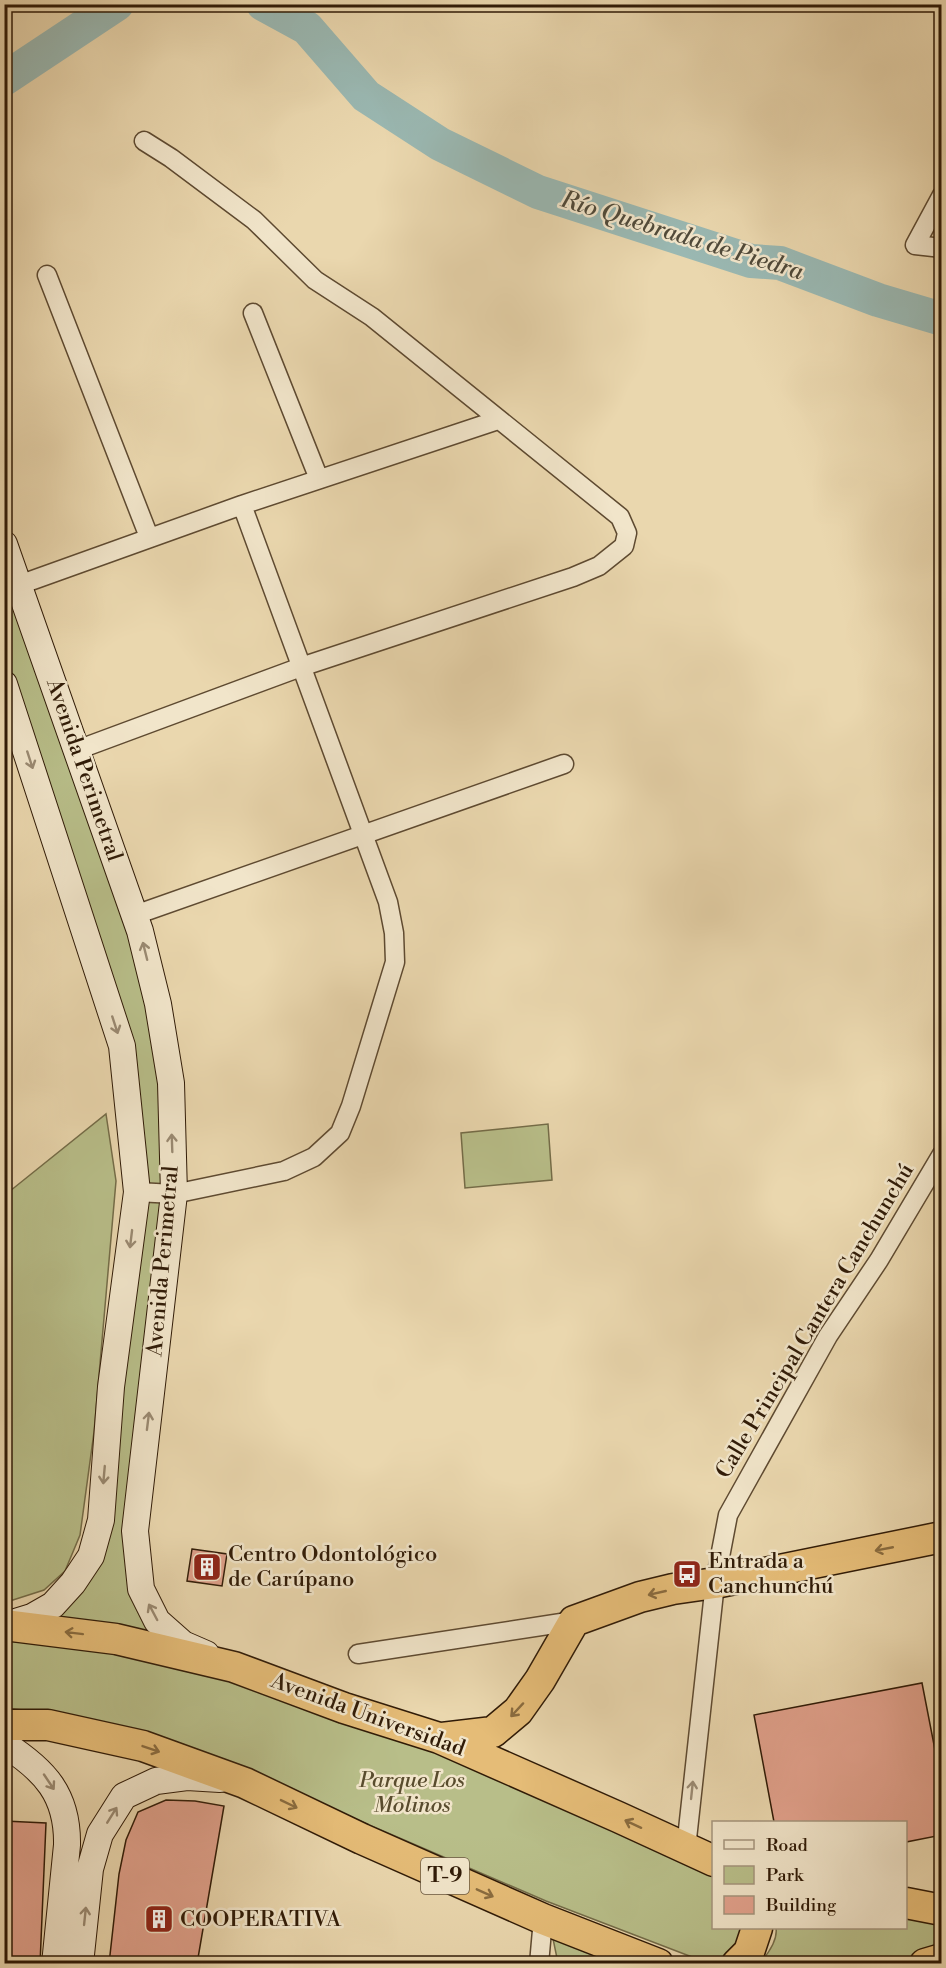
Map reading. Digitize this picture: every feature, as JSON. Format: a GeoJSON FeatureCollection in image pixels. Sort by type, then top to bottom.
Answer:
{"type":"FeatureCollection","features":[{"type":"Feature","properties":{"kind":"highway"},"geometry":{"type":"LineString","coordinates":[[439,1738],[493,1732],[518,1711],[540,1680],[574,1621],[640,1597],[673,1589],[715,1583],[942,1537]]}},
{"type":"Feature","properties":{"kind":"highway","name":"Avenida Universidad"},"geometry":{"type":"LineString","coordinates":[[5,1625],[116,1639],[234,1667],[344,1708],[439,1738],[618,1816],[712,1860]]}},
{"type":"Feature","properties":{"kind":"highway","name":"T-9"},"geometry":{"type":"LineString","coordinates":[[4,1725],[48,1725],[142,1746],[236,1780],[543,1919],[658,1964]]}},
{"type":"Feature","properties":{"kind":"highway"},"geometry":{"type":"LineString","coordinates":[[907,1904],[942,1910]]}},
{"type":"Feature","properties":{"kind":"highway"},"geometry":{"type":"LineString","coordinates":[[737,1964],[749,1952],[757,1929]]}},
{"type":"Feature","properties":{"kind":"highway"},"geometry":{"type":"LineString","coordinates":[[925,1964],[942,1959]]}},
{"type":"Feature","properties":{"kind":"main road","name":"Avenida Perimetral"},"geometry":{"type":"LineString","coordinates":[[4,544],[15,592],[77,750],[135,915],[158,1004],[171,1083],[174,1194],[135,1531],[141,1589],[158,1621],[183,1644],[234,1667]]}},
{"type":"Feature","properties":{"kind":"main road","name":"Avenida Perimetral"},"geometry":{"type":"LineString","coordinates":[[4,684],[122,1046],[137,1192],[111,1388],[101,1520],[92,1556],[73,1583],[53,1605],[32,1617],[5,1625]]}},
{"type":"Feature","properties":{"kind":"main road"},"geometry":{"type":"LineString","coordinates":[[4,1744],[45,1775],[59,1799],[68,1828],[55,1964]]}},
{"type":"Feature","properties":{"kind":"main road"},"geometry":{"type":"LineString","coordinates":[[80,1964],[90,1869],[100,1834],[124,1796],[156,1781],[188,1777],[236,1780]]}},
{"type":"Feature","properties":{"kind":"street"},"geometry":{"type":"LineString","coordinates":[[77,750],[301,667],[573,577],[599,566],[624,546],[627,533],[620,517],[372,317],[315,280],[254,220],[171,158],[144,141]]}},
{"type":"Feature","properties":{"kind":"street"},"geometry":{"type":"LineString","coordinates":[[942,195],[915,245],[942,248]]}},
{"type":"Feature","properties":{"kind":"street"},"geometry":{"type":"LineString","coordinates":[[47,275],[149,537]]}},
{"type":"Feature","properties":{"kind":"street"},"geometry":{"type":"LineString","coordinates":[[253,313],[319,479]]}},
{"type":"Feature","properties":{"kind":"street"},"geometry":{"type":"LineString","coordinates":[[15,592],[149,537],[498,420]]}},
{"type":"Feature","properties":{"kind":"street"},"geometry":{"type":"LineString","coordinates":[[137,1192],[174,1194],[284,1171],[314,1157],[340,1133],[351,1106],[395,962],[394,933],[388,902],[242,505]]}},
{"type":"Feature","properties":{"kind":"street"},"geometry":{"type":"LineString","coordinates":[[135,915],[564,764]]}},
{"type":"Feature","properties":{"kind":"street","name":"Calle Principal Cantera Canchunchú"},"geometry":{"type":"LineString","coordinates":[[686,1848],[715,1583],[728,1515],[828,1336],[879,1260],[942,1154]]}},
{"type":"Feature","properties":{"kind":"street"},"geometry":{"type":"LineString","coordinates":[[358,1654],[574,1621]]}},
{"type":"Feature","properties":{"kind":"street"},"geometry":{"type":"LineString","coordinates":[[539,1964],[543,1919]]}},
{"type":"Feature","properties":{"kind":"green space"},"geometry":{"type":"Polygon","coordinates":[[[4,544],[140,931],[171,1083],[141,1589],[183,1644],[43,1619],[94,1570],[137,1192],[122,1046],[5,684],[4,544]]]}},
{"type":"Feature","properties":{"kind":"green space"},"geometry":{"type":"Polygon","coordinates":[[[106,1114],[116,1181],[94,1432],[80,1535],[65,1571],[44,1590],[13,1600],[5,1600],[5,1195],[106,1114]]]}},
{"type":"Feature","properties":{"kind":"green space"},"geometry":{"type":"Polygon","coordinates":[[[548,1124],[552,1180],[465,1188],[461,1133],[548,1124]]]}},
{"type":"Feature","properties":{"kind":"green space","name":"Parque Los Molinos"},"geometry":{"type":"Polygon","coordinates":[[[4,1641],[67,1645],[184,1664],[431,1750],[712,1874],[712,1929],[748,1929],[732,1955],[709,1962],[692,1957],[546,1901],[302,1796],[50,1713],[5,1708],[4,1641]]]}},
{"type":"Feature","properties":{"kind":"green space"},"geometry":{"type":"Polygon","coordinates":[[[907,1911],[941,1918],[941,1953],[900,1963],[759,1964],[769,1952],[776,1929],[907,1929],[907,1911]]]}},
{"type":"Feature","properties":{"kind":"green space"},"geometry":{"type":"Polygon","coordinates":[[[552,1934],[629,1963],[558,1963],[552,1934]]]}},
{"type":"Feature","properties":{"kind":"building","name":"Centro Odontológico de Carúpano"},"geometry":{"type":"Polygon","coordinates":[[[192,1549],[227,1554],[222,1586],[187,1581],[192,1549]]]}},
{"type":"Feature","properties":{"kind":"building"},"geometry":{"type":"Polygon","coordinates":[[[922,1683],[942,1786],[942,1835],[907,1842],[907,1821],[774,1821],[754,1715],[922,1683]]]}},
{"type":"Feature","properties":{"kind":"building","name":"COOPERATIVA"},"geometry":{"type":"Polygon","coordinates":[[[166,1800],[195,1801],[224,1806],[197,1964],[109,1964],[119,1874],[126,1840],[138,1812],[166,1800]]]}},
{"type":"Feature","properties":{"kind":"building"},"geometry":{"type":"Polygon","coordinates":[[[4,1821],[46,1823],[40,1964],[4,1964],[4,1821]]]}},
{"type":"Feature","properties":{"kind":"waterway","name":"Río Quebrada de Piedra"},"geometry":{"type":"LineString","coordinates":[[4,79],[117,4]]}},
{"type":"Feature","properties":{"kind":"waterway","name":"Río Quebrada de Piedra"},"geometry":{"type":"LineString","coordinates":[[263,4],[307,28],[366,96],[440,144],[538,192],[751,261],[780,263],[878,300],[942,319]]}},
{"type":"Feature","properties":{"kind":"place","name":"Centro Odontológico de Carúpano"},"geometry":{"type":"Point","coordinates":[207,1567]}},
{"type":"Feature","properties":{"kind":"place","name":"Entrada a Canchunchú"},"geometry":{"type":"Point","coordinates":[687,1574]}},
{"type":"Feature","properties":{"kind":"place","name":"COOPERATIVA"},"geometry":{"type":"Point","coordinates":[159,1919]}}]}
